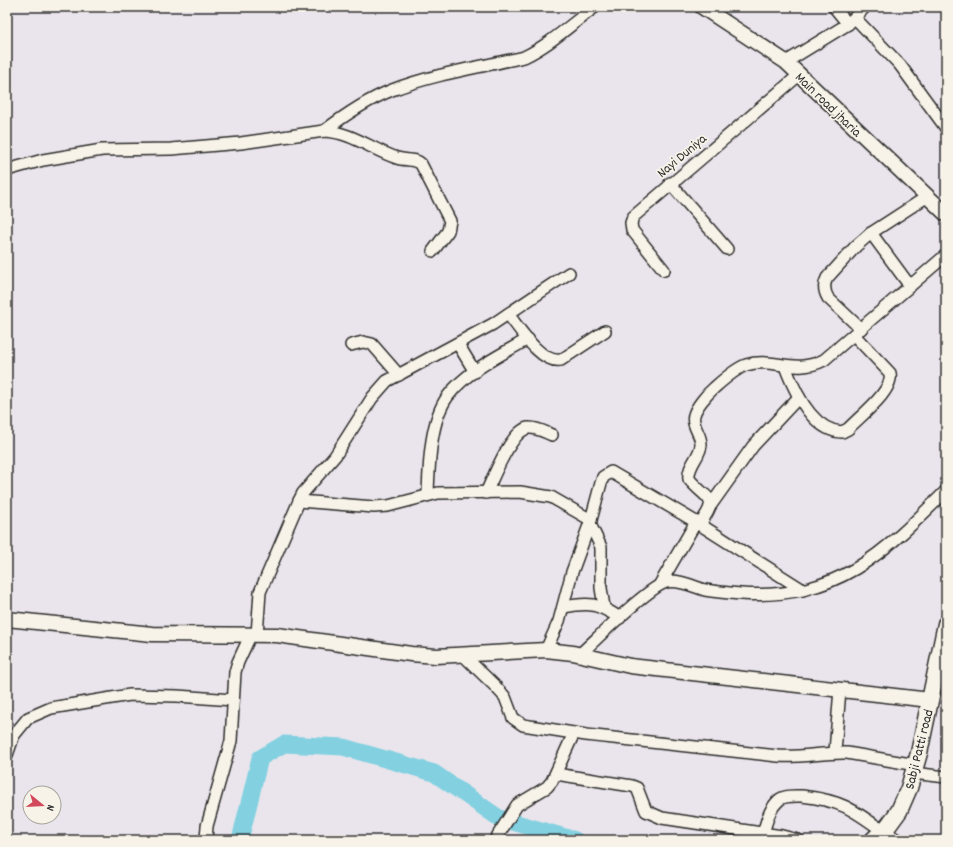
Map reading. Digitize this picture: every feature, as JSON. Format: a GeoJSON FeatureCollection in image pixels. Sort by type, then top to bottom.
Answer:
{"type":"FeatureCollection","features":[{"type":"Feature","properties":{"kind":"main road","name":"Sabji Patti road"},"geometry":{"type":"LineString","coordinates":[[881,833],[899,811],[915,769],[946,624]]}},
{"type":"Feature","properties":{"kind":"street"},"geometry":{"type":"LineString","coordinates":[[324,131],[369,101],[391,90],[415,82],[524,56],[537,51],[567,30],[595,7]]}},
{"type":"Feature","properties":{"kind":"street","name":"Main road jharia"},"geometry":{"type":"LineString","coordinates":[[702,7],[786,62],[946,214]]}},
{"type":"Feature","properties":{"kind":"street"},"geometry":{"type":"LineString","coordinates":[[834,7],[852,21],[900,65],[946,128]]}},
{"type":"Feature","properties":{"kind":"street"},"geometry":{"type":"LineString","coordinates":[[786,62],[852,21],[865,7]]}},
{"type":"Feature","properties":{"kind":"street","name":"Nayi Duniya"},"geometry":{"type":"LineString","coordinates":[[664,270],[632,230],[631,223],[633,217],[641,208],[670,183],[799,75]]}},
{"type":"Feature","properties":{"kind":"street"},"geometry":{"type":"LineString","coordinates":[[7,170],[43,160],[102,150],[171,149],[241,143],[324,131],[345,134],[396,158],[416,160],[421,164],[450,221],[448,231],[433,251]]}},
{"type":"Feature","properties":{"kind":"street"},"geometry":{"type":"LineString","coordinates":[[670,183],[727,249]]}},
{"type":"Feature","properties":{"kind":"street"},"geometry":{"type":"LineString","coordinates":[[785,366],[799,397],[809,412],[823,425],[835,432],[842,432],[848,429],[887,390],[890,382],[890,373],[828,298],[825,292],[824,283],[856,246],[871,234],[928,196]]}},
{"type":"Feature","properties":{"kind":"street"},"geometry":{"type":"LineString","coordinates":[[871,234],[910,286]]}},
{"type":"Feature","properties":{"kind":"street"},"geometry":{"type":"LineString","coordinates":[[711,505],[708,497],[689,479],[689,471],[700,450],[701,442],[693,421],[695,411],[711,391],[739,368],[754,364],[799,368],[813,366],[824,360],[946,255]]}},
{"type":"Feature","properties":{"kind":"street"},"geometry":{"type":"LineString","coordinates":[[206,840],[210,814],[228,756],[231,741],[238,662],[254,634],[262,586],[303,493],[345,442],[372,398],[387,381],[458,344],[508,314],[569,273]]}},
{"type":"Feature","properties":{"kind":"street"},"geometry":{"type":"LineString","coordinates":[[508,314],[542,355],[555,361],[561,360],[605,331]]}},
{"type":"Feature","properties":{"kind":"street"},"geometry":{"type":"LineString","coordinates":[[428,494],[432,446],[442,406],[448,396],[475,372],[528,339]]}},
{"type":"Feature","properties":{"kind":"street"},"geometry":{"type":"LineString","coordinates":[[351,344],[363,342],[372,344],[399,375]]}},
{"type":"Feature","properties":{"kind":"street"},"geometry":{"type":"LineString","coordinates":[[458,344],[475,372]]}},
{"type":"Feature","properties":{"kind":"street"},"geometry":{"type":"LineString","coordinates":[[579,655],[660,584],[697,524],[710,510],[711,505],[753,446],[799,397]]}},
{"type":"Feature","properties":{"kind":"street"},"geometry":{"type":"LineString","coordinates":[[486,493],[510,444],[521,430],[529,428],[537,429],[552,435]]}},
{"type":"Feature","properties":{"kind":"street"},"geometry":{"type":"LineString","coordinates":[[546,650],[563,607],[572,572],[590,522],[603,477],[611,472],[803,590]]}},
{"type":"Feature","properties":{"kind":"street"},"geometry":{"type":"LineString","coordinates":[[660,584],[669,581],[678,582],[706,590],[747,594],[803,590],[827,584],[849,574],[876,556],[909,529],[946,491]]}},
{"type":"Feature","properties":{"kind":"street"},"geometry":{"type":"LineString","coordinates":[[299,501],[374,507],[388,506],[428,494],[520,492],[551,498],[570,506],[590,522],[601,547],[602,593],[604,607]]}},
{"type":"Feature","properties":{"kind":"street"},"geometry":{"type":"LineString","coordinates":[[563,607],[584,603],[604,607],[620,618]]}},
{"type":"Feature","properties":{"kind":"street"},"geometry":{"type":"LineString","coordinates":[[7,619],[152,634],[254,634],[300,637],[411,654],[436,656],[546,650],[579,655],[630,666],[930,700]]}},
{"type":"Feature","properties":{"kind":"street"},"geometry":{"type":"LineString","coordinates":[[463,655],[505,697],[513,718],[518,723],[523,725],[574,733],[778,756],[796,757],[835,752],[946,777]]}},
{"type":"Feature","properties":{"kind":"street"},"geometry":{"type":"LineString","coordinates":[[835,752],[840,689]]}},
{"type":"Feature","properties":{"kind":"street"},"geometry":{"type":"LineString","coordinates":[[7,754],[14,735],[28,718],[51,708],[130,695],[177,696],[234,700]]}},
{"type":"Feature","properties":{"kind":"street"},"geometry":{"type":"LineString","coordinates":[[495,840],[512,810],[523,800],[547,787],[552,781],[574,733]]}},
{"type":"Feature","properties":{"kind":"street"},"geometry":{"type":"LineString","coordinates":[[556,774],[637,788],[646,811],[662,818],[763,833],[798,840]]}},
{"type":"Feature","properties":{"kind":"street"},"geometry":{"type":"LineString","coordinates":[[763,833],[772,808],[780,799],[798,796],[825,799],[844,805],[881,833]]}},
{"type":"Feature","properties":{"kind":"lane"},"geometry":{"type":"LineString","coordinates":[[881,833],[904,840]]}},
{"type":"Feature","properties":{"kind":"waterway"},"geometry":{"type":"LineString","coordinates":[[240,840],[260,758],[284,744],[343,747],[434,773],[499,818],[575,840]]}}]}
